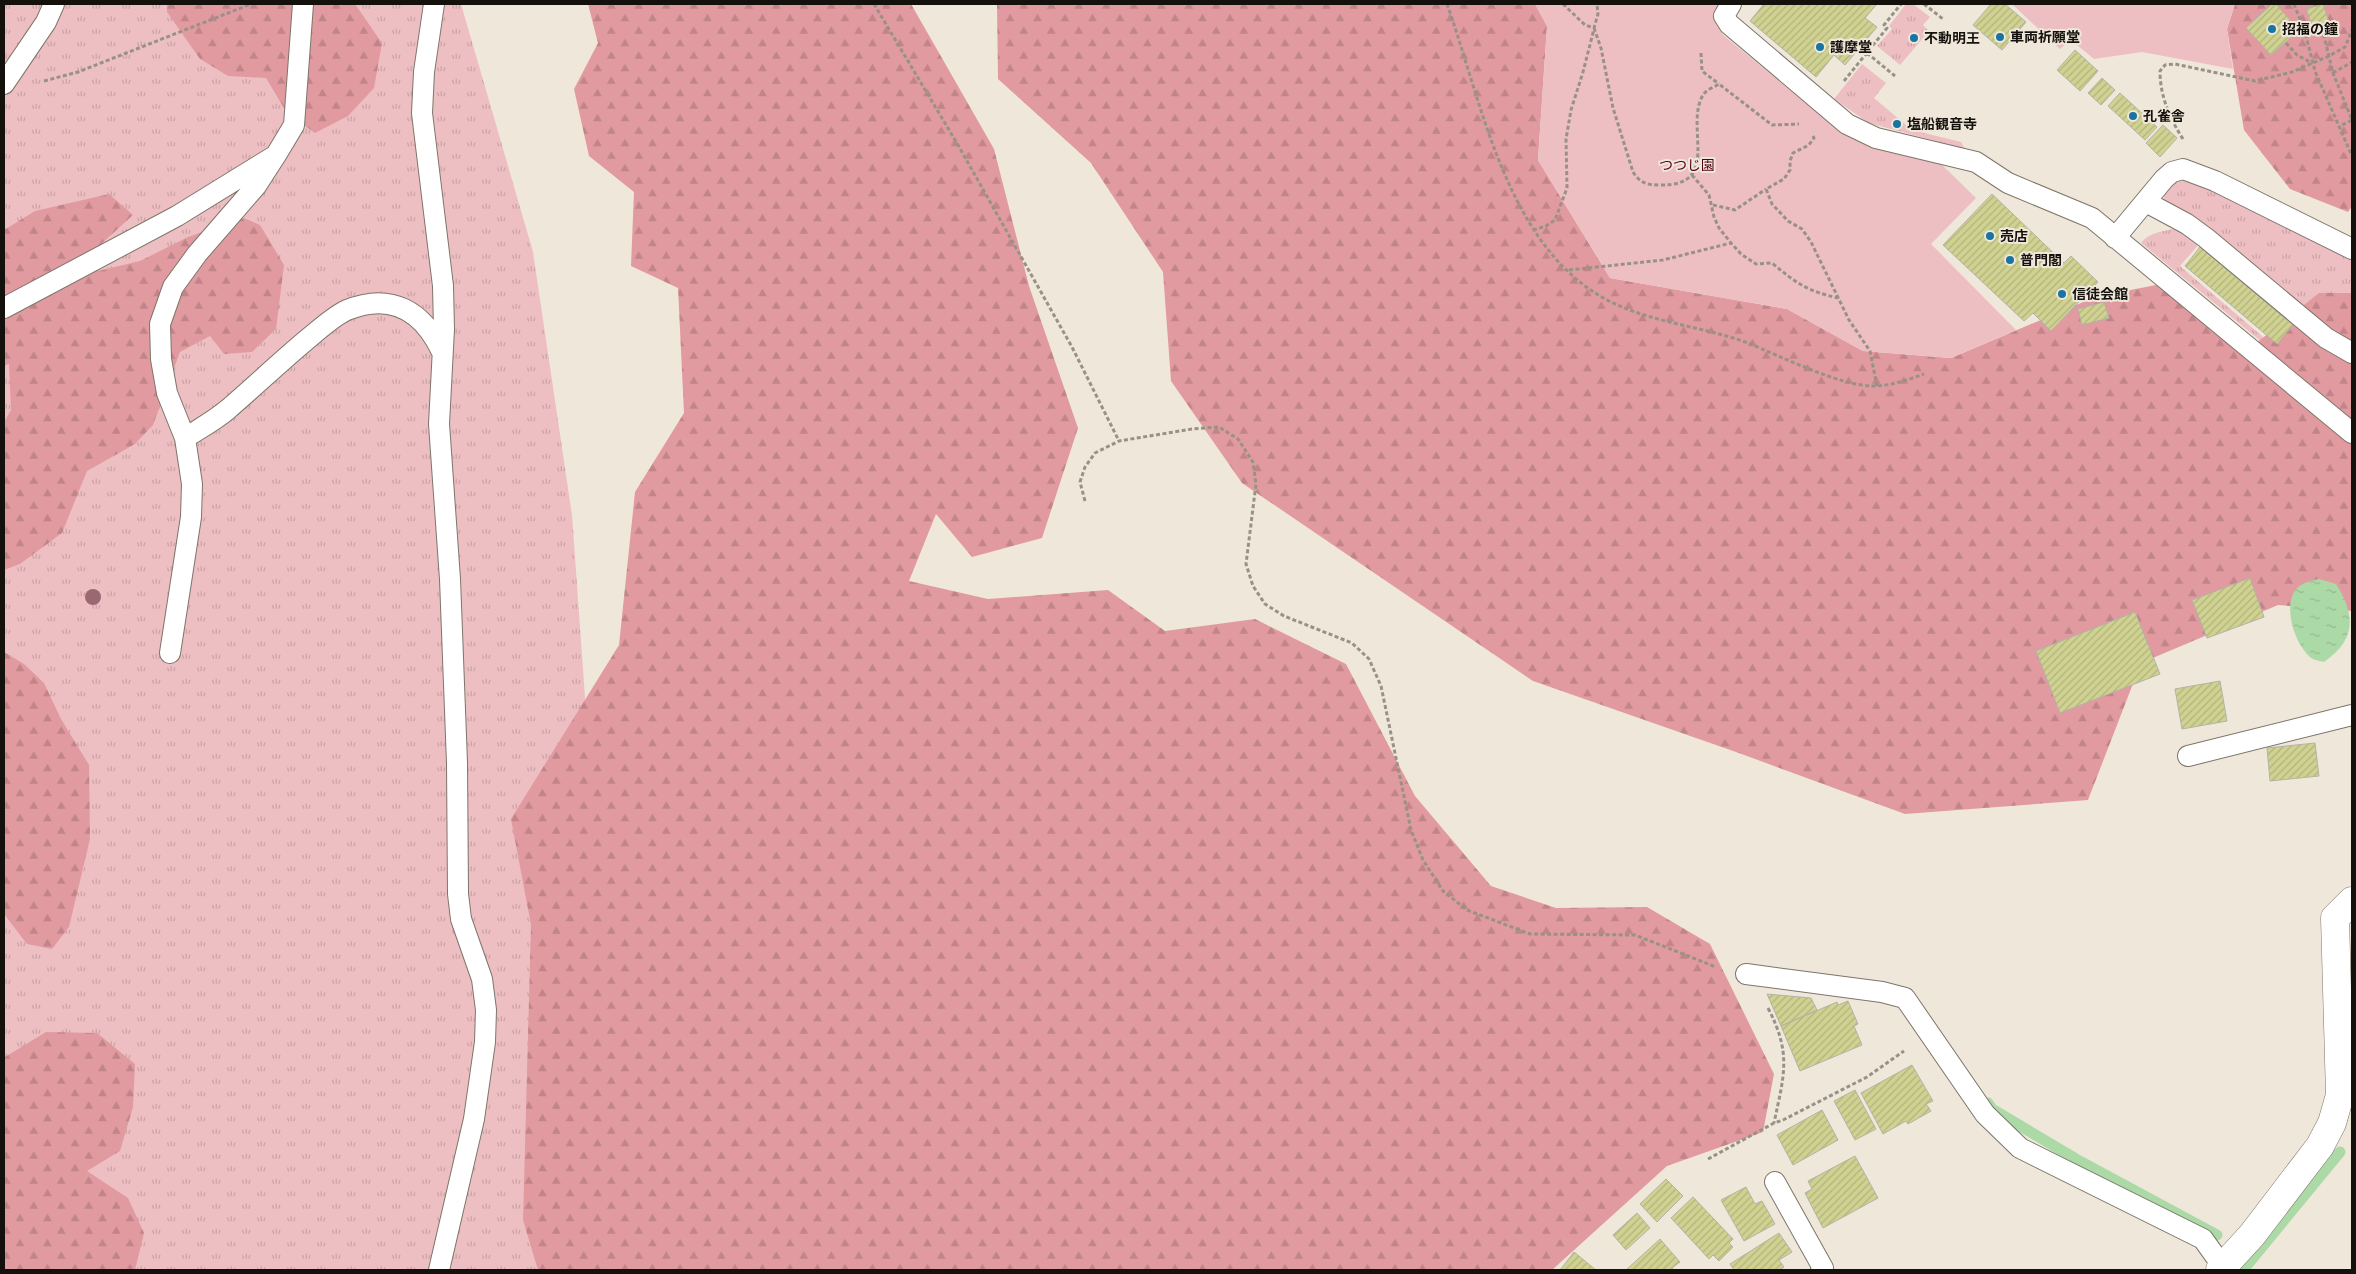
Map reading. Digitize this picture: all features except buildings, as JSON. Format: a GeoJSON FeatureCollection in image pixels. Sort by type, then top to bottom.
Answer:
{"type":"FeatureCollection","features":[{"type":"Feature","properties":{"kind":"street"},"geometry":{"type":"LineString","coordinates":[[2221,1268],[2252,1235],[2320,1146],[2332,1123],[2340,1095],[2336,918],[2352,901]]}},
{"type":"Feature","properties":{"kind":"lane"},"geometry":{"type":"LineString","coordinates":[[4,84],[46,22],[54,4]]}},
{"type":"Feature","properties":{"kind":"lane"},"geometry":{"type":"LineString","coordinates":[[170,653],[191,517],[192,484],[185,438],[167,393],[161,359],[160,324],[173,287],[197,254],[256,186],[294,125],[303,4]]}},
{"type":"Feature","properties":{"kind":"lane"},"geometry":{"type":"LineString","coordinates":[[434,4],[424,72],[422,113],[443,286],[439,424],[450,579],[457,753],[458,894],[461,919],[482,979],[486,1010],[485,1042],[474,1119],[439,1270]]}},
{"type":"Feature","properties":{"kind":"lane"},"geometry":{"type":"LineString","coordinates":[[1731,4],[1724,16],[1729,24],[1847,124],[1876,138],[1976,162],[2008,183],[2092,218],[2352,433]]}},
{"type":"Feature","properties":{"kind":"lane"},"geometry":{"type":"LineString","coordinates":[[4,308],[178,216],[276,155]]}},
{"type":"Feature","properties":{"kind":"lane"},"geometry":{"type":"LineString","coordinates":[[2115,238],[2164,179],[2172,172],[2182,169],[2215,181],[2352,249]]}},
{"type":"Feature","properties":{"kind":"lane"},"geometry":{"type":"LineString","coordinates":[[2146,202],[2186,224],[2206,238],[2326,338],[2352,353]]}},
{"type":"Feature","properties":{"kind":"lane"},"geometry":{"type":"LineString","coordinates":[[185,438],[224,412],[326,324],[346,311],[368,303],[395,304],[417,316],[433,332],[442,352]]}},
{"type":"Feature","properties":{"kind":"lane"},"geometry":{"type":"LineString","coordinates":[[2188,756],[2352,715]]}},
{"type":"Feature","properties":{"kind":"lane"},"geometry":{"type":"LineString","coordinates":[[1746,974],[1882,992],[1905,998],[1985,1114],[2020,1148],[2203,1239],[2221,1268]]}},
{"type":"Feature","properties":{"kind":"lane"},"geometry":{"type":"LineString","coordinates":[[1775,1182],[1823,1268],[1821,1270]]}},
{"type":"Feature","properties":{"kind":"path"},"geometry":{"type":"LineString","coordinates":[[37,82],[78,72],[251,4]]}},
{"type":"Feature","properties":{"kind":"path"},"geometry":{"type":"LineString","coordinates":[[874,4],[958,145],[1072,347],[1120,442]]}},
{"type":"Feature","properties":{"kind":"path"},"geometry":{"type":"LineString","coordinates":[[1447,4],[1488,132],[1533,230],[1583,285],[1608,300],[1659,320],[1745,342],[1836,378],[1877,386],[1897,384],[1924,374]]}},
{"type":"Feature","properties":{"kind":"path"},"geometry":{"type":"LineString","coordinates":[[1563,4],[1585,25],[1594,28]]}},
{"type":"Feature","properties":{"kind":"path"},"geometry":{"type":"LineString","coordinates":[[1533,230],[1546,226],[1555,220],[1567,188],[1566,139],[1571,110],[1584,72],[1598,14],[1597,4]]}},
{"type":"Feature","properties":{"kind":"path"},"geometry":{"type":"LineString","coordinates":[[1701,53],[1702,71],[1772,124],[1810,123],[1818,118],[1824,105],[1887,28],[1884,25],[1901,4]]}},
{"type":"Feature","properties":{"kind":"path"},"geometry":{"type":"LineString","coordinates":[[1924,4],[1942,19]]}},
{"type":"Feature","properties":{"kind":"path"},"geometry":{"type":"LineString","coordinates":[[2294,4],[2305,32],[2312,63],[2330,109],[2340,126],[2352,156]]}},
{"type":"Feature","properties":{"kind":"path"},"geometry":{"type":"LineString","coordinates":[[1594,28],[1601,48],[1613,108],[1634,172],[1639,180],[1649,185],[1664,185],[1682,181],[1692,175],[1698,164],[1697,110],[1704,93],[1719,84]]}},
{"type":"Feature","properties":{"kind":"path"},"geometry":{"type":"LineString","coordinates":[[2322,28],[2334,73],[2352,120],[2340,126]]}},
{"type":"Feature","properties":{"kind":"path"},"geometry":{"type":"LineString","coordinates":[[2186,144],[2175,126],[2162,94],[2160,72],[2165,65],[2175,64],[2255,81],[2292,72],[2329,56],[2345,47],[2352,30]]}},
{"type":"Feature","properties":{"kind":"path"},"geometry":{"type":"LineString","coordinates":[[2286,43],[2298,55],[2312,63]]}},
{"type":"Feature","properties":{"kind":"path"},"geometry":{"type":"LineString","coordinates":[[1867,52],[1895,76]]}},
{"type":"Feature","properties":{"kind":"path"},"geometry":{"type":"LineString","coordinates":[[2334,73],[2352,62]]}},
{"type":"Feature","properties":{"kind":"path"},"geometry":{"type":"LineString","coordinates":[[1713,205],[1735,210],[1784,178],[1790,170],[1790,161],[1793,153],[1810,145],[1814,138],[1810,123]]}},
{"type":"Feature","properties":{"kind":"path"},"geometry":{"type":"LineString","coordinates":[[1692,175],[1710,195],[1714,217],[1719,228],[1741,254],[1756,264],[1772,263],[1792,280],[1813,292],[1838,298]]}},
{"type":"Feature","properties":{"kind":"path"},"geometry":{"type":"LineString","coordinates":[[1766,188],[1772,204],[1788,221],[1802,229],[1811,242],[1849,320],[1870,352],[1877,386]]}},
{"type":"Feature","properties":{"kind":"path"},"geometry":{"type":"LineString","coordinates":[[1569,270],[1663,260],[1721,248],[1731,243]]}},
{"type":"Feature","properties":{"kind":"path"},"geometry":{"type":"LineString","coordinates":[[1085,501],[1080,482],[1085,467],[1095,453],[1120,442],[1192,429],[1219,427],[1238,439],[1253,462],[1256,484],[1246,564],[1253,586],[1265,604],[1284,616],[1352,643],[1369,659],[1381,686],[1410,830],[1424,860],[1444,891],[1468,910],[1530,934],[1635,935],[1728,971],[1746,974],[1778,1028],[1784,1050],[1782,1080],[1774,1123]]}},
{"type":"Feature","properties":{"kind":"path"},"geometry":{"type":"LineString","coordinates":[[1708,1159],[1774,1123],[1867,1077],[1930,1034]]}},
{"type":"Feature","properties":{"kind":"green space"},"geometry":{"type":"Polygon","coordinates":[[[4,4],[461,4],[533,252],[572,515],[587,725],[574,1270],[4,1270],[4,4]]]}},
{"type":"Feature","properties":{"kind":"green space"},"geometry":{"type":"Polygon","coordinates":[[[167,4],[355,4],[382,43],[374,88],[348,116],[315,133],[287,113],[266,78],[228,76],[200,59],[167,12],[167,4]]]}},
{"type":"Feature","properties":{"kind":"green space"},"geometry":{"type":"Polygon","coordinates":[[[588,4],[911,4],[994,149],[1029,286],[1078,428],[1042,538],[972,557],[936,514],[909,581],[988,599],[1108,590],[1165,631],[1255,619],[1346,664],[1415,796],[1491,886],[1556,908],[1647,907],[1710,944],[1774,1074],[1763,1132],[1667,1166],[1552,1270],[538,1270],[523,1220],[531,925],[511,819],[619,645],[635,492],[684,413],[678,288],[631,266],[634,192],[589,156],[574,89],[598,43],[588,4]]]}},
{"type":"Feature","properties":{"kind":"green space"},"geometry":{"type":"Polygon","coordinates":[[[997,4],[1535,4],[1547,26],[1538,160],[1610,278],[1787,309],[1863,351],[1951,358],[2095,297],[2156,285],[2255,344],[2319,293],[2352,293],[2352,611],[2278,605],[2141,663],[2088,800],[1905,814],[1533,681],[1242,483],[1171,381],[1163,272],[1091,163],[998,79],[997,4]]]}},
{"type":"Feature","properties":{"kind":"green space","name":"つつじ園"},"geometry":{"type":"Polygon","coordinates":[[[1535,4],[1721,4],[1717,9],[1722,34],[1837,129],[1866,144],[1937,160],[1976,198],[1931,244],[2016,330],[1951,358],[1863,351],[1787,309],[1610,278],[1538,160],[1547,26],[1535,4]]]}},
{"type":"Feature","properties":{"kind":"green space"},"geometry":{"type":"Polygon","coordinates":[[[1906,4],[1913,4],[1930,17],[1923,25],[1929,31],[1900,65],[1877,46],[1892,29],[1889,26],[1906,4]]]}},
{"type":"Feature","properties":{"kind":"green space"},"geometry":{"type":"Polygon","coordinates":[[[2012,4],[2235,4],[2227,29],[2233,69],[2142,52],[2094,59],[2071,40],[2060,49],[2012,4]]]}},
{"type":"Feature","properties":{"kind":"green space"},"geometry":{"type":"Polygon","coordinates":[[[2235,4],[2352,4],[2352,206],[2348,212],[2290,189],[2244,130],[2227,29],[2235,4]]]}},
{"type":"Feature","properties":{"kind":"green space"},"geometry":{"type":"Polygon","coordinates":[[[1862,64],[1886,83],[1874,98],[1912,130],[1961,142],[1965,149],[1869,123],[1834,99],[1862,64]]]}},
{"type":"Feature","properties":{"kind":"green space"},"geometry":{"type":"Polygon","coordinates":[[[2177,178],[2193,180],[2352,257],[2352,343],[2331,332],[2211,232],[2164,200],[2164,190],[2177,178]]]}},
{"type":"Feature","properties":{"kind":"green space"},"geometry":{"type":"Polygon","coordinates":[[[109,194],[133,215],[99,246],[98,271],[140,261],[188,237],[244,218],[260,225],[284,265],[276,329],[252,352],[224,354],[210,336],[180,352],[153,425],[135,444],[87,471],[62,533],[20,564],[4,570],[4,422],[11,410],[9,364],[4,366],[4,230],[35,211],[109,194]]]}},
{"type":"Feature","properties":{"kind":"green space"},"geometry":{"type":"Polygon","coordinates":[[[2172,229],[2183,232],[2200,243],[2180,266],[2276,348],[2279,356],[2141,243],[2151,235],[2172,229]]]}},
{"type":"Feature","properties":{"kind":"green space"},"geometry":{"type":"Polygon","coordinates":[[[4,652],[24,664],[44,683],[61,719],[89,765],[90,839],[69,927],[52,949],[27,944],[4,914],[4,652]]]}},
{"type":"Feature","properties":{"kind":"green space"},"geometry":{"type":"Polygon","coordinates":[[[46,1032],[97,1033],[135,1064],[133,1107],[120,1151],[87,1171],[128,1198],[144,1233],[135,1270],[4,1270],[4,1050],[5,1057],[46,1032]]]}},
{"type":"Feature","properties":{"kind":"water"},"geometry":{"type":"Polygon","coordinates":[[[2319,579],[2336,584],[2347,606],[2350,626],[2342,645],[2335,654],[2324,662],[2311,658],[2300,644],[2293,627],[2290,610],[2293,594],[2297,588],[2307,582],[2319,579]]]}},
{"type":"Feature","properties":{"kind":"waterway"},"geometry":{"type":"LineString","coordinates":[[1988,1103],[1992,1109],[2076,1159],[2217,1235]]}},
{"type":"Feature","properties":{"kind":"waterway"},"geometry":{"type":"LineString","coordinates":[[2243,1270],[2340,1152]]}},
{"type":"Feature","properties":{"kind":"place","name":"招福の鐘"},"geometry":{"type":"Point","coordinates":[2272,29]}},
{"type":"Feature","properties":{"kind":"place","name":"車両祈願堂"},"geometry":{"type":"Point","coordinates":[2000,37]}},
{"type":"Feature","properties":{"kind":"place","name":"不動明王"},"geometry":{"type":"Point","coordinates":[1914,38]}},
{"type":"Feature","properties":{"kind":"place","name":"護摩堂"},"geometry":{"type":"Point","coordinates":[1820,47]}},
{"type":"Feature","properties":{"kind":"place","name":"孔雀舎"},"geometry":{"type":"Point","coordinates":[2133,116]}},
{"type":"Feature","properties":{"kind":"place","name":"塩船観音寺"},"geometry":{"type":"Point","coordinates":[1897,124]}},
{"type":"Feature","properties":{"kind":"place","name":"売店"},"geometry":{"type":"Point","coordinates":[1990,236]}},
{"type":"Feature","properties":{"kind":"place","name":"普門閣"},"geometry":{"type":"Point","coordinates":[2010,260]}},
{"type":"Feature","properties":{"kind":"place","name":"信徒会館"},"geometry":{"type":"Point","coordinates":[2062,294]}}]}
